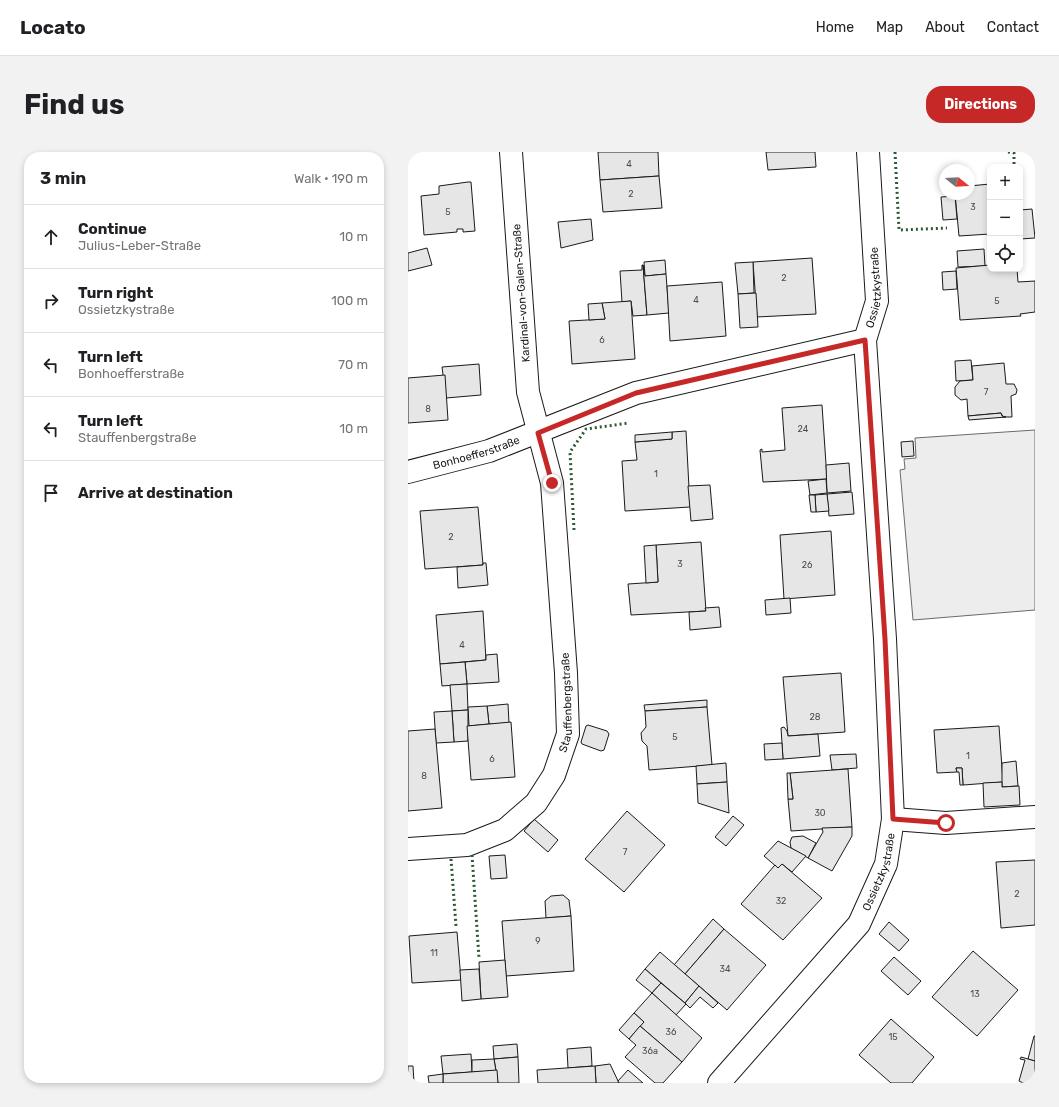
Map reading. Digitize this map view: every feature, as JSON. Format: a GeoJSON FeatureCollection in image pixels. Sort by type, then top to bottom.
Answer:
{"type":"FeatureCollection","features":[{"type":"Feature","properties":{"kind":"street","name":"Kardinal-von-Galen-Straße"},"geometry":{"type":"LineString","coordinates":[[511,152],[528,392],[538,433]]}},
{"type":"Feature","properties":{"kind":"street","name":"Ossietzkystraße"},"geometry":{"type":"LineString","coordinates":[[719,1083],[859,924],[886,864],[893,819],[885,639],[865,340],[877,300],[868,152]]}},
{"type":"Feature","properties":{"kind":"street","name":"Bonhoefferstraße"},"geometry":{"type":"LineString","coordinates":[[408,472],[489,452],[636,393],[865,340]]}},
{"type":"Feature","properties":{"kind":"street","name":"Stauffenbergstraße"},"geometry":{"type":"LineString","coordinates":[[408,849],[467,845],[505,830],[536,803],[554,776],[568,734],[566,673],[552,483],[538,433]]}},
{"type":"Feature","properties":{"kind":"street"},"geometry":{"type":"LineString","coordinates":[[893,819],[946,823],[1035,817]]}},
{"type":"Feature","properties":{"kind":"shaded area"},"geometry":{"type":"Polygon","coordinates":[[[1035,430],[1035,610],[913,620],[900,470],[905,469],[904,459],[916,458],[915,438],[1035,430]]]}},
{"type":"Feature","properties":{"kind":"building"},"geometry":{"type":"Polygon","coordinates":[[[598,152],[658,152],[659,176],[600,180],[598,152]]]}},
{"type":"Feature","properties":{"kind":"building"},"geometry":{"type":"Polygon","coordinates":[[[766,152],[815,152],[816,167],[768,170],[766,152]]]}},
{"type":"Feature","properties":{"kind":"building"},"geometry":{"type":"Polygon","coordinates":[[[659,176],[662,208],[603,212],[600,180],[659,176]]]}},
{"type":"Feature","properties":{"kind":"building"},"geometry":{"type":"Polygon","coordinates":[[[471,182],[475,231],[463,232],[463,229],[457,229],[457,232],[424,235],[421,196],[439,194],[439,186],[471,182]]]}},
{"type":"Feature","properties":{"kind":"building"},"geometry":{"type":"Polygon","coordinates":[[[987,184],[987,234],[959,236],[956,200],[975,200],[975,185],[987,184]]]}},
{"type":"Feature","properties":{"kind":"building"},"geometry":{"type":"Polygon","coordinates":[[[941,200],[955,200],[957,219],[943,220],[941,200]]]}},
{"type":"Feature","properties":{"kind":"building"},"geometry":{"type":"Polygon","coordinates":[[[1032,209],[1035,238],[1023,239],[1023,210],[1032,209]]]}},
{"type":"Feature","properties":{"kind":"building"},"geometry":{"type":"Polygon","coordinates":[[[591,219],[593,240],[561,248],[558,222],[591,219]]]}},
{"type":"Feature","properties":{"kind":"building"},"geometry":{"type":"Polygon","coordinates":[[[427,248],[432,265],[408,271],[408,253],[427,248]]]}},
{"type":"Feature","properties":{"kind":"building"},"geometry":{"type":"Polygon","coordinates":[[[984,249],[985,266],[958,267],[957,251],[984,249]]]}},
{"type":"Feature","properties":{"kind":"building"},"geometry":{"type":"Polygon","coordinates":[[[812,258],[816,314],[757,317],[753,262],[812,258]]]}},
{"type":"Feature","properties":{"kind":"building"},"geometry":{"type":"Polygon","coordinates":[[[665,260],[666,274],[645,276],[644,262],[665,260]]]}},
{"type":"Feature","properties":{"kind":"building"},"geometry":{"type":"Polygon","coordinates":[[[753,262],[754,293],[738,294],[735,263],[753,262]]]}},
{"type":"Feature","properties":{"kind":"building"},"geometry":{"type":"Polygon","coordinates":[[[642,265],[647,315],[633,316],[631,301],[622,302],[620,271],[642,270],[642,265]]]}},
{"type":"Feature","properties":{"kind":"building"},"geometry":{"type":"Polygon","coordinates":[[[643,265],[645,276],[666,274],[669,313],[647,315],[643,265]]]}},
{"type":"Feature","properties":{"kind":"building"},"geometry":{"type":"Polygon","coordinates":[[[987,265],[987,272],[1017,272],[1018,282],[1035,281],[1035,312],[1020,314],[1021,316],[960,320],[956,268],[987,265]]]}},
{"type":"Feature","properties":{"kind":"building"},"geometry":{"type":"Polygon","coordinates":[[[956,271],[957,289],[943,290],[942,272],[956,271]]]}},
{"type":"Feature","properties":{"kind":"building"},"geometry":{"type":"Polygon","coordinates":[[[722,282],[726,336],[670,341],[667,286],[722,282]]]}},
{"type":"Feature","properties":{"kind":"building"},"geometry":{"type":"Polygon","coordinates":[[[756,293],[758,327],[740,328],[738,294],[756,293]]]}},
{"type":"Feature","properties":{"kind":"building"},"geometry":{"type":"Polygon","coordinates":[[[631,301],[635,359],[572,364],[569,321],[605,319],[602,303],[631,301]]]}},
{"type":"Feature","properties":{"kind":"building"},"geometry":{"type":"Polygon","coordinates":[[[602,303],[605,319],[589,320],[588,304],[602,303]]]}},
{"type":"Feature","properties":{"kind":"building"},"geometry":{"type":"Polygon","coordinates":[[[971,360],[973,380],[956,381],[955,361],[971,360]]]}},
{"type":"Feature","properties":{"kind":"building"},"geometry":{"type":"Polygon","coordinates":[[[1004,363],[1006,384],[1014,384],[1017,390],[1016,394],[1011,396],[1012,417],[1003,417],[1001,413],[968,416],[967,399],[961,400],[955,395],[955,387],[960,381],[973,380],[972,366],[1004,363]]]}},
{"type":"Feature","properties":{"kind":"building"},"geometry":{"type":"Polygon","coordinates":[[[479,364],[481,395],[446,398],[442,367],[479,364]]]}},
{"type":"Feature","properties":{"kind":"building"},"geometry":{"type":"Polygon","coordinates":[[[445,375],[448,420],[408,423],[408,378],[445,375]]]}},
{"type":"Feature","properties":{"kind":"building"},"geometry":{"type":"Polygon","coordinates":[[[822,405],[827,479],[763,482],[760,450],[762,449],[762,452],[785,450],[782,408],[822,405]]]}},
{"type":"Feature","properties":{"kind":"building"},"geometry":{"type":"Polygon","coordinates":[[[1001,413],[1002,416],[1006,417],[969,420],[968,416],[1001,413]]]}},
{"type":"Feature","properties":{"kind":"building"},"geometry":{"type":"Polygon","coordinates":[[[686,431],[690,507],[625,511],[622,461],[637,460],[635,442],[672,439],[672,432],[686,431]]]}},
{"type":"Feature","properties":{"kind":"building"},"geometry":{"type":"Polygon","coordinates":[[[672,432],[672,439],[635,442],[635,435],[672,432]]]}},
{"type":"Feature","properties":{"kind":"building"},"geometry":{"type":"Polygon","coordinates":[[[913,441],[914,456],[902,457],[901,442],[913,441]]]}},
{"type":"Feature","properties":{"kind":"building"},"geometry":{"type":"Polygon","coordinates":[[[849,463],[851,491],[827,493],[826,465],[849,463]]]}},
{"type":"Feature","properties":{"kind":"building"},"geometry":{"type":"Polygon","coordinates":[[[826,479],[827,493],[810,495],[808,481],[826,479]]]}},
{"type":"Feature","properties":{"kind":"building"},"geometry":{"type":"Polygon","coordinates":[[[710,485],[713,519],[691,521],[688,486],[710,485]]]}},
{"type":"Feature","properties":{"kind":"building"},"geometry":{"type":"Polygon","coordinates":[[[852,492],[854,514],[829,516],[827,494],[852,492]]]}},
{"type":"Feature","properties":{"kind":"building"},"geometry":{"type":"Polygon","coordinates":[[[827,494],[829,511],[816,512],[815,495],[827,494]]]}},
{"type":"Feature","properties":{"kind":"building"},"geometry":{"type":"Polygon","coordinates":[[[809,495],[815,495],[816,512],[811,512],[809,495]]]}},
{"type":"Feature","properties":{"kind":"building"},"geometry":{"type":"Polygon","coordinates":[[[478,507],[483,565],[425,569],[420,511],[478,507]]]}},
{"type":"Feature","properties":{"kind":"building"},"geometry":{"type":"Polygon","coordinates":[[[831,531],[835,595],[784,599],[780,535],[831,531]]]}},
{"type":"Feature","properties":{"kind":"building"},"geometry":{"type":"Polygon","coordinates":[[[701,542],[706,611],[631,615],[628,584],[658,582],[656,545],[701,542]]]}},
{"type":"Feature","properties":{"kind":"building"},"geometry":{"type":"Polygon","coordinates":[[[656,545],[658,582],[646,583],[644,546],[656,545]]]}},
{"type":"Feature","properties":{"kind":"building"},"geometry":{"type":"Polygon","coordinates":[[[483,563],[486,563],[488,585],[458,588],[457,567],[483,565],[483,563]]]}},
{"type":"Feature","properties":{"kind":"building"},"geometry":{"type":"Polygon","coordinates":[[[790,598],[791,613],[766,615],[765,600],[790,598]]]}},
{"type":"Feature","properties":{"kind":"building"},"geometry":{"type":"Polygon","coordinates":[[[719,607],[721,627],[690,630],[689,612],[706,611],[705,608],[719,607]]]}},
{"type":"Feature","properties":{"kind":"building"},"geometry":{"type":"Polygon","coordinates":[[[483,611],[486,660],[440,664],[436,615],[483,611]]]}},
{"type":"Feature","properties":{"kind":"building"},"geometry":{"type":"Polygon","coordinates":[[[497,654],[499,682],[467,684],[465,662],[486,660],[486,655],[497,654]]]}},
{"type":"Feature","properties":{"kind":"building"},"geometry":{"type":"Polygon","coordinates":[[[465,662],[467,684],[442,686],[440,664],[465,662]]]}},
{"type":"Feature","properties":{"kind":"building"},"geometry":{"type":"Polygon","coordinates":[[[841,673],[845,732],[788,736],[783,677],[841,673]]]}},
{"type":"Feature","properties":{"kind":"building"},"geometry":{"type":"Polygon","coordinates":[[[467,684],[468,710],[452,711],[450,685],[467,684]]]}},
{"type":"Feature","properties":{"kind":"building"},"geometry":{"type":"Polygon","coordinates":[[[707,700],[707,707],[645,711],[644,705],[707,700]]]}},
{"type":"Feature","properties":{"kind":"building"},"geometry":{"type":"Polygon","coordinates":[[[508,704],[509,723],[489,724],[487,706],[508,704]]]}},
{"type":"Feature","properties":{"kind":"building"},"geometry":{"type":"Polygon","coordinates":[[[487,706],[489,724],[469,726],[468,707],[487,706]]]}},
{"type":"Feature","properties":{"kind":"building"},"geometry":{"type":"Polygon","coordinates":[[[707,707],[712,765],[649,770],[647,746],[642,741],[641,733],[646,727],[645,711],[707,707]]]}},
{"type":"Feature","properties":{"kind":"building"},"geometry":{"type":"Polygon","coordinates":[[[468,710],[468,741],[454,742],[452,711],[468,710]]]}},
{"type":"Feature","properties":{"kind":"building"},"geometry":{"type":"Polygon","coordinates":[[[452,711],[454,742],[436,743],[434,712],[452,711]]]}},
{"type":"Feature","properties":{"kind":"building"},"geometry":{"type":"Polygon","coordinates":[[[511,722],[515,777],[471,780],[467,726],[511,722]]]}},
{"type":"Feature","properties":{"kind":"building"},"geometry":{"type":"Polygon","coordinates":[[[588,725],[607,731],[609,734],[604,750],[601,751],[582,744],[581,742],[586,726],[588,725]]]}},
{"type":"Feature","properties":{"kind":"building"},"geometry":{"type":"Polygon","coordinates":[[[999,726],[1003,782],[963,785],[962,768],[956,768],[957,772],[937,773],[934,730],[999,726]]]}},
{"type":"Feature","properties":{"kind":"building"},"geometry":{"type":"Polygon","coordinates":[[[784,727],[788,736],[818,734],[820,756],[783,759],[781,728],[784,727]]]}},
{"type":"Feature","properties":{"kind":"building"},"geometry":{"type":"Polygon","coordinates":[[[435,729],[442,808],[408,811],[408,731],[435,729]]]}},
{"type":"Feature","properties":{"kind":"building"},"geometry":{"type":"Polygon","coordinates":[[[782,743],[783,759],[765,760],[764,744],[782,743]]]}},
{"type":"Feature","properties":{"kind":"building"},"geometry":{"type":"Polygon","coordinates":[[[856,754],[857,768],[832,770],[830,755],[856,754]]]}},
{"type":"Feature","properties":{"kind":"building"},"geometry":{"type":"Polygon","coordinates":[[[1016,761],[1018,786],[1002,787],[1002,763],[1016,761]]]}},
{"type":"Feature","properties":{"kind":"building"},"geometry":{"type":"Polygon","coordinates":[[[726,763],[727,782],[697,784],[696,766],[726,763]]]}},
{"type":"Feature","properties":{"kind":"building"},"geometry":{"type":"Polygon","coordinates":[[[956,768],[962,768],[963,785],[960,785],[959,772],[957,772],[956,768]]]}},
{"type":"Feature","properties":{"kind":"building"},"geometry":{"type":"Polygon","coordinates":[[[848,769],[852,827],[791,831],[788,799],[793,799],[790,773],[848,769]]]}},
{"type":"Feature","properties":{"kind":"building"},"geometry":{"type":"Polygon","coordinates":[[[787,773],[790,773],[793,799],[788,799],[787,773]]]}},
{"type":"Feature","properties":{"kind":"building"},"geometry":{"type":"Polygon","coordinates":[[[727,782],[729,813],[698,803],[697,784],[727,782]]]}},
{"type":"Feature","properties":{"kind":"building"},"geometry":{"type":"Polygon","coordinates":[[[1002,782],[1002,787],[1019,786],[1020,805],[984,807],[983,783],[1002,782]]]}},
{"type":"Feature","properties":{"kind":"building"},"geometry":{"type":"Polygon","coordinates":[[[627,811],[665,845],[624,892],[585,859],[627,811]]]}},
{"type":"Feature","properties":{"kind":"building"},"geometry":{"type":"Polygon","coordinates":[[[733,816],[744,825],[726,846],[715,837],[733,816]]]}},
{"type":"Feature","properties":{"kind":"building"},"geometry":{"type":"Polygon","coordinates":[[[534,819],[558,840],[548,852],[524,831],[534,819]]]}},
{"type":"Feature","properties":{"kind":"building"},"geometry":{"type":"Polygon","coordinates":[[[852,827],[852,836],[832,871],[808,858],[823,832],[822,828],[852,827]]]}},
{"type":"Feature","properties":{"kind":"building"},"geometry":{"type":"Polygon","coordinates":[[[803,836],[816,843],[808,858],[791,848],[790,842],[792,837],[803,836]]]}},
{"type":"Feature","properties":{"kind":"building"},"geometry":{"type":"Polygon","coordinates":[[[778,841],[806,856],[792,872],[782,864],[778,868],[764,856],[778,841]]]}},
{"type":"Feature","properties":{"kind":"building"},"geometry":{"type":"Polygon","coordinates":[[[505,855],[507,878],[491,879],[489,856],[505,855]]]}},
{"type":"Feature","properties":{"kind":"building"},"geometry":{"type":"Polygon","coordinates":[[[1035,860],[1035,925],[1001,928],[996,862],[1035,860]]]}},
{"type":"Feature","properties":{"kind":"building"},"geometry":{"type":"Polygon","coordinates":[[[782,864],[822,898],[783,940],[741,904],[775,865],[778,868],[782,864]]]}},
{"type":"Feature","properties":{"kind":"building"},"geometry":{"type":"Polygon","coordinates":[[[563,895],[569,900],[571,916],[546,918],[545,901],[551,896],[563,895]]]}},
{"type":"Feature","properties":{"kind":"building"},"geometry":{"type":"Polygon","coordinates":[[[571,916],[574,971],[506,976],[502,921],[571,916]]]}},
{"type":"Feature","properties":{"kind":"building"},"geometry":{"type":"Polygon","coordinates":[[[713,919],[724,929],[685,974],[674,965],[713,919]]]}},
{"type":"Feature","properties":{"kind":"building"},"geometry":{"type":"Polygon","coordinates":[[[889,922],[909,940],[899,951],[879,934],[889,922]]]}},
{"type":"Feature","properties":{"kind":"building"},"geometry":{"type":"Polygon","coordinates":[[[724,929],[766,965],[727,1010],[685,974],[724,929]]]}},
{"type":"Feature","properties":{"kind":"building"},"geometry":{"type":"Polygon","coordinates":[[[457,932],[461,980],[412,983],[409,936],[457,932]]]}},
{"type":"Feature","properties":{"kind":"building"},"geometry":{"type":"Polygon","coordinates":[[[973,951],[1018,990],[977,1036],[932,997],[973,951]]]}},
{"type":"Feature","properties":{"kind":"building"},"geometry":{"type":"Polygon","coordinates":[[[660,952],[699,986],[685,1003],[645,969],[660,952]]]}},
{"type":"Feature","properties":{"kind":"building"},"geometry":{"type":"Polygon","coordinates":[[[894,957],[921,981],[908,995],[881,971],[894,957]]]}},
{"type":"Feature","properties":{"kind":"building"},"geometry":{"type":"Polygon","coordinates":[[[505,960],[508,997],[481,999],[479,962],[505,960]]]}},
{"type":"Feature","properties":{"kind":"building"},"geometry":{"type":"Polygon","coordinates":[[[479,969],[481,999],[462,1001],[460,970],[479,969]]]}},
{"type":"Feature","properties":{"kind":"building"},"geometry":{"type":"Polygon","coordinates":[[[645,969],[661,983],[652,993],[636,980],[645,969]]]}},
{"type":"Feature","properties":{"kind":"building"},"geometry":{"type":"Polygon","coordinates":[[[661,983],[686,1004],[676,1015],[652,993],[661,983]]]}},
{"type":"Feature","properties":{"kind":"building"},"geometry":{"type":"Polygon","coordinates":[[[699,986],[718,1003],[713,1008],[700,997],[690,1008],[685,1003],[699,986]]]}},
{"type":"Feature","properties":{"kind":"building"},"geometry":{"type":"Polygon","coordinates":[[[652,993],[702,1038],[682,1062],[640,1026],[644,1022],[634,1013],[652,993]]]}},
{"type":"Feature","properties":{"kind":"building"},"geometry":{"type":"Polygon","coordinates":[[[634,1013],[644,1022],[629,1039],[619,1030],[634,1013]]]}},
{"type":"Feature","properties":{"kind":"building"},"geometry":{"type":"Polygon","coordinates":[[[891,1019],[934,1057],[912,1083],[891,1083],[859,1055],[891,1019]]]}},
{"type":"Feature","properties":{"kind":"building"},"geometry":{"type":"Polygon","coordinates":[[[640,1026],[682,1062],[663,1083],[655,1083],[625,1057],[636,1045],[629,1039],[640,1026]]]}},
{"type":"Feature","properties":{"kind":"building"},"geometry":{"type":"Polygon","coordinates":[[[1035,1036],[1035,1061],[1028,1059],[1035,1036]]]}},
{"type":"Feature","properties":{"kind":"building"},"geometry":{"type":"Polygon","coordinates":[[[517,1044],[518,1057],[494,1059],[493,1046],[517,1044]]]}},
{"type":"Feature","properties":{"kind":"building"},"geometry":{"type":"Polygon","coordinates":[[[591,1047],[592,1066],[568,1068],[567,1049],[591,1047]]]}},
{"type":"Feature","properties":{"kind":"building"},"geometry":{"type":"Polygon","coordinates":[[[471,1054],[472,1072],[443,1074],[441,1056],[471,1054]]]}},
{"type":"Feature","properties":{"kind":"building"},"geometry":{"type":"Polygon","coordinates":[[[518,1057],[519,1083],[498,1083],[494,1059],[518,1057]]]}},
{"type":"Feature","properties":{"kind":"building"},"geometry":{"type":"Polygon","coordinates":[[[1021,1057],[1035,1061],[1035,1083],[1023,1083],[1019,1081],[1025,1060],[1020,1059],[1021,1057]]]}},
{"type":"Feature","properties":{"kind":"building"},"geometry":{"type":"Polygon","coordinates":[[[494,1059],[496,1071],[472,1072],[472,1060],[494,1059]]]}},
{"type":"Feature","properties":{"kind":"building"},"geometry":{"type":"Polygon","coordinates":[[[610,1064],[619,1083],[596,1083],[595,1066],[610,1064]]]}},
{"type":"Feature","properties":{"kind":"building"},"geometry":{"type":"Polygon","coordinates":[[[408,1066],[413,1066],[414,1083],[408,1083],[408,1066]]]}},
{"type":"Feature","properties":{"kind":"building"},"geometry":{"type":"Polygon","coordinates":[[[595,1066],[596,1083],[538,1083],[537,1070],[595,1066]]]}},
{"type":"Feature","properties":{"kind":"building"},"geometry":{"type":"Polygon","coordinates":[[[497,1070],[498,1083],[443,1083],[443,1074],[497,1070]]]}},
{"type":"Feature","properties":{"kind":"building"},"geometry":{"type":"Polygon","coordinates":[[[628,1070],[643,1083],[619,1083],[618,1081],[628,1070]]]}},
{"type":"Feature","properties":{"kind":"building"},"geometry":{"type":"Polygon","coordinates":[[[443,1074],[443,1083],[429,1083],[428,1076],[443,1074]]]}},
{"type":"Feature","properties":{"kind":"hedge"},"geometry":{"type":"LineString","coordinates":[[895,152],[899,230],[947,228]]}},
{"type":"Feature","properties":{"kind":"hedge"},"geometry":{"type":"LineString","coordinates":[[1008,152],[1014,153],[1014,164]]}},
{"type":"Feature","properties":{"kind":"hedge"},"geometry":{"type":"LineString","coordinates":[[574,530],[570,452],[586,429],[629,423]]}},
{"type":"Feature","properties":{"kind":"hedge"},"geometry":{"type":"LineString","coordinates":[[472,855],[479,958]]}},
{"type":"Feature","properties":{"kind":"hedge"},"geometry":{"type":"LineString","coordinates":[[451,859],[456,926]]}},
{"type":"Feature","properties":{"kind":"route"},"geometry":{"type":"LineString","coordinates":[[552,483],[538,433],[636,393],[865,340],[885,639],[893,819],[946,823]]}}]}
